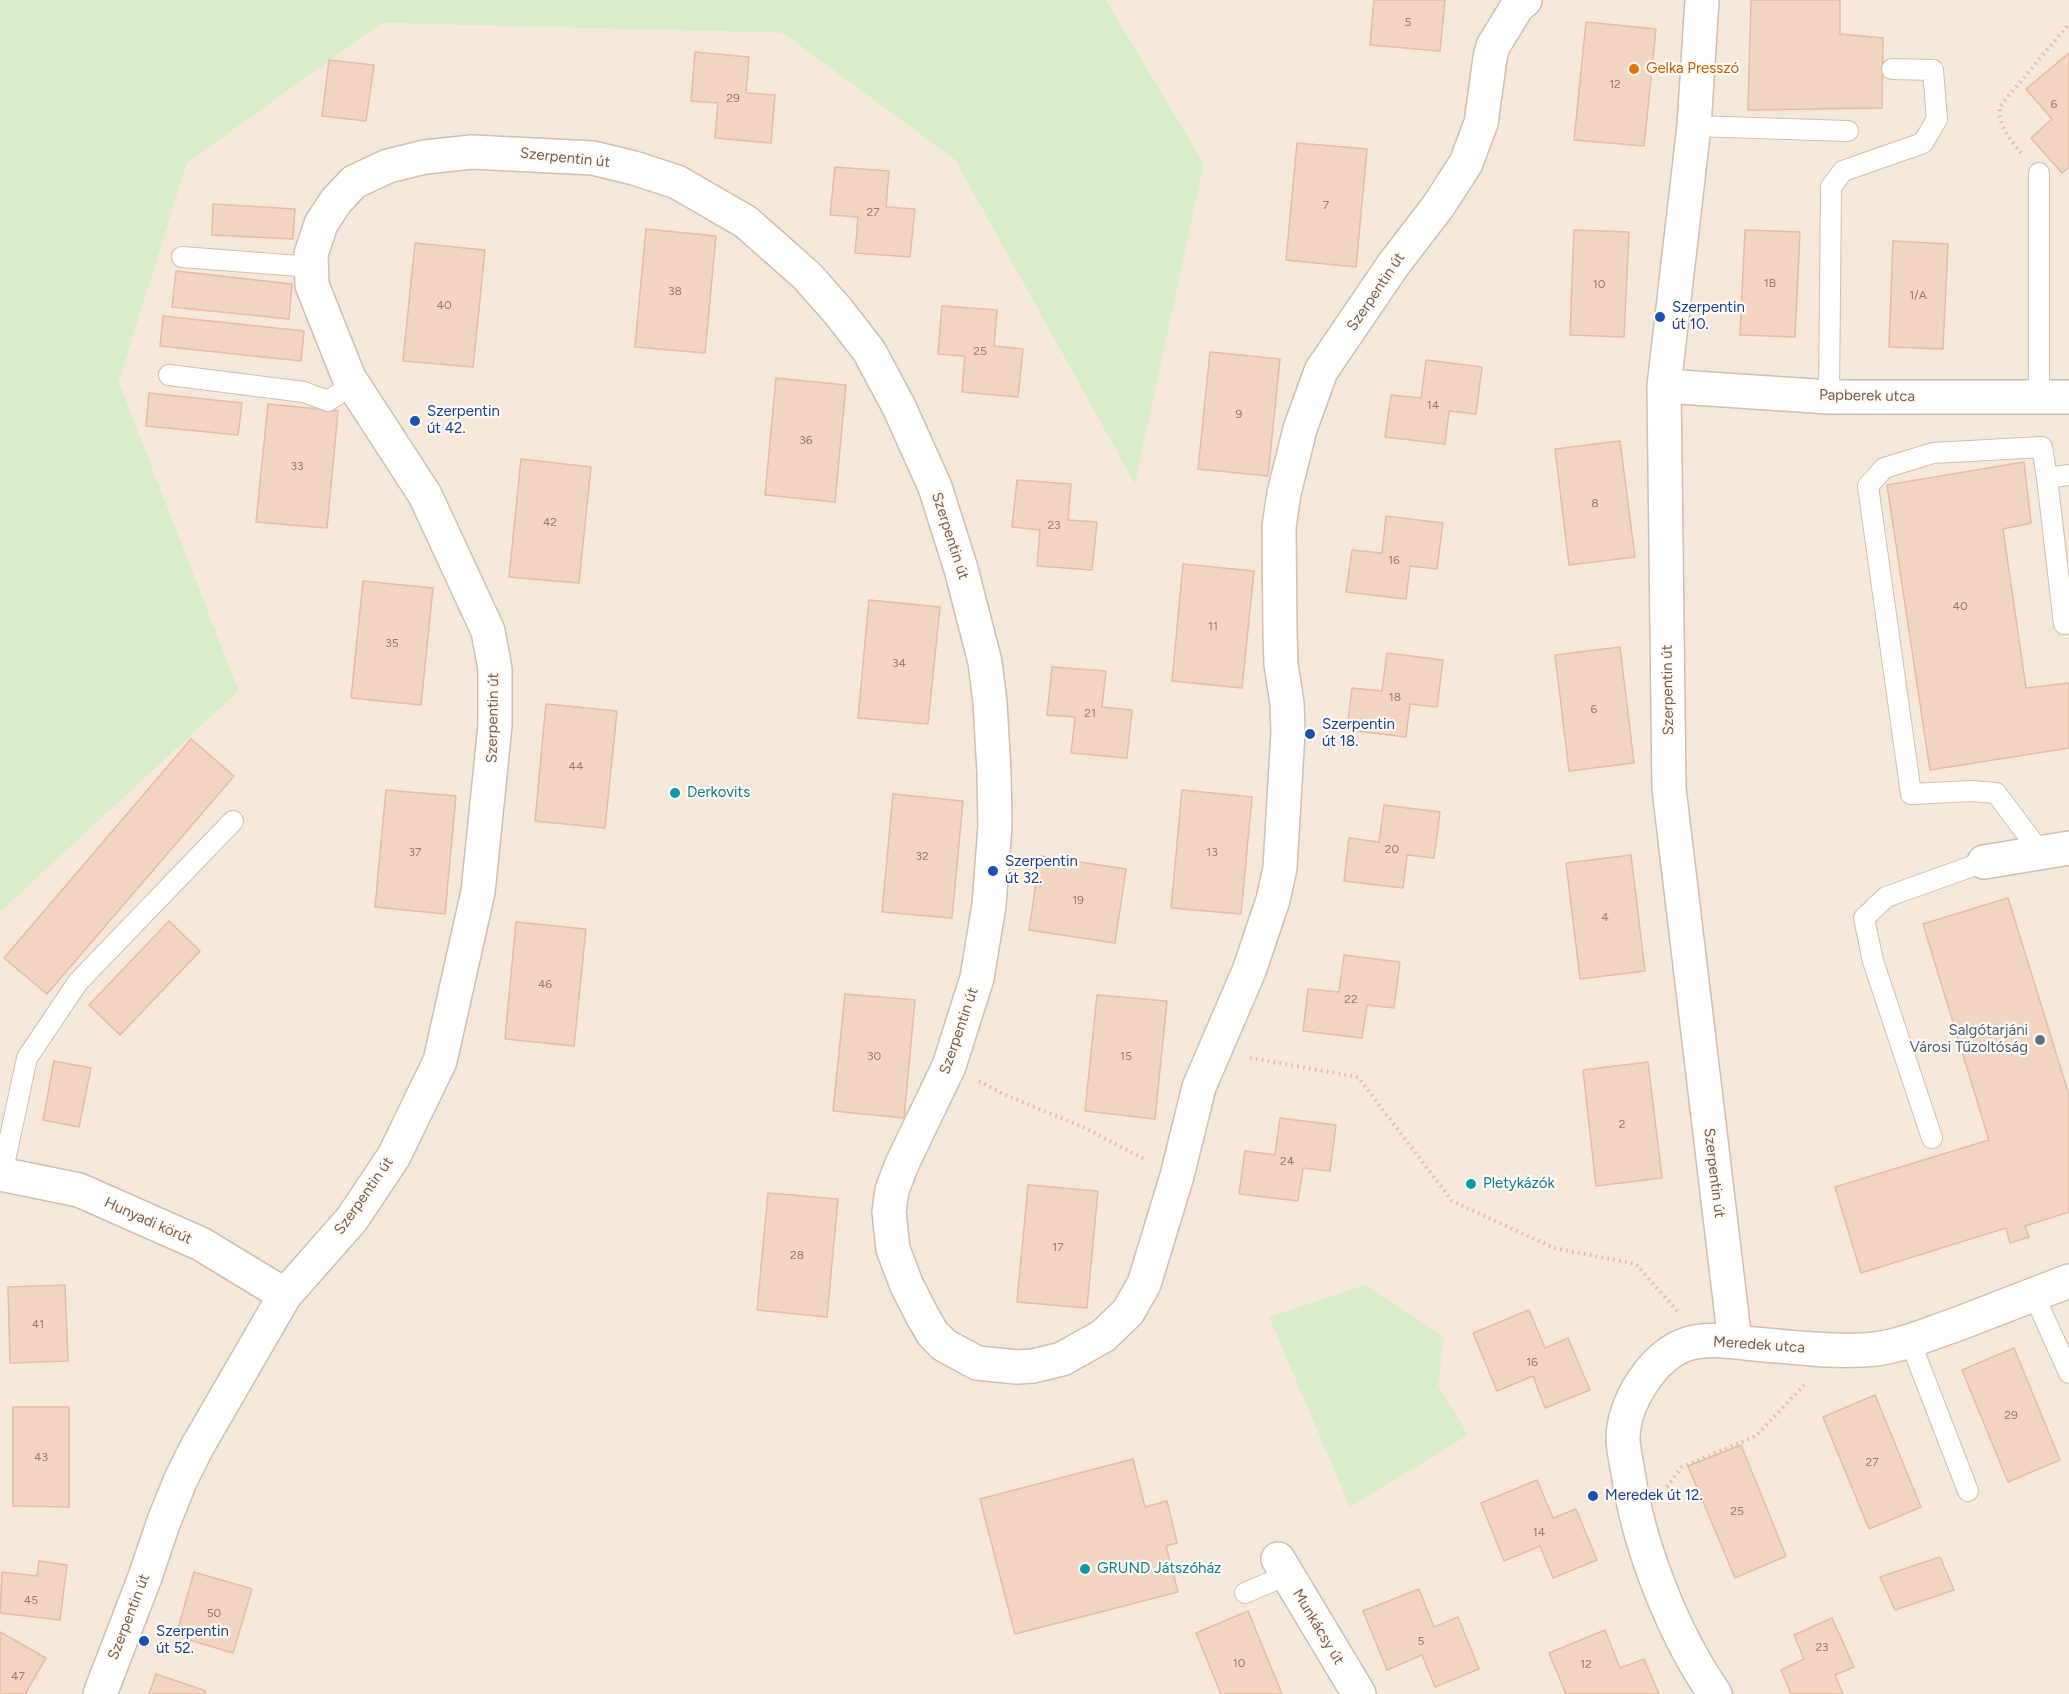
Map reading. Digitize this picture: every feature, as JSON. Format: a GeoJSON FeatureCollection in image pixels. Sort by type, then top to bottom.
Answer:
{"type":"FeatureCollection","features":[{"type":"Feature","properties":{"kind":"street","name":"Szerpentin út"},"geometry":{"type":"LineString","coordinates":[[100,1694],[181,1479],[207,1429],[285,1295],[352,1219],[394,1156],[440,1061],[478,892],[495,726],[495,669],[488,631],[425,495],[353,384],[327,326],[312,285],[311,254],[321,224],[336,201],[354,182],[388,166],[426,157],[472,152],[593,158],[678,182],[746,222],[807,276],[856,333],[884,376],[935,488],[975,618],[987,682],[994,773],[995,826],[989,905],[977,978],[949,1066],[892,1190],[889,1212],[893,1249],[907,1286],[933,1334],[944,1345],[977,1363],[1017,1367],[1033,1366],[1075,1354],[1103,1336],[1128,1312],[1144,1284],[1177,1176],[1192,1107],[1263,932],[1280,868],[1288,732],[1287,702],[1281,664],[1279,527],[1284,493],[1300,429],[1321,371],[1393,265],[1439,205],[1466,163],[1481,123],[1493,46],[1517,7],[1525,0]]}},
{"type":"Feature","properties":{"kind":"street","name":"Szerpentin út"},"geometry":{"type":"LineString","coordinates":[[1702,0],[1694,126],[1665,386],[1669,789],[1720,1342]]}},
{"type":"Feature","properties":{"kind":"street","name":"Papberek utca"},"geometry":{"type":"LineString","coordinates":[[1665,386],[1829,397],[2054,397]]}},
{"type":"Feature","properties":{"kind":"street"},"geometry":{"type":"LineString","coordinates":[[1983,862],[2055,851]]}},
{"type":"Feature","properties":{"kind":"street","name":"Hunyadi körút"},"geometry":{"type":"LineString","coordinates":[[1,1174],[79,1190],[201,1244],[285,1295]]}},
{"type":"Feature","properties":{"kind":"street","name":"Meredek utca"},"geometry":{"type":"LineString","coordinates":[[1715,1694],[1678,1629],[1657,1581],[1631,1496],[1623,1441],[1624,1427],[1630,1406],[1649,1372],[1680,1347],[1689,1343],[1720,1342],[1828,1350],[1863,1350],[1910,1341],[2069,1281]]}},
{"type":"Feature","properties":{"kind":"street","name":"Munkácsy út"},"geometry":{"type":"LineString","coordinates":[[1282,1567],[1359,1694]]}},
{"type":"Feature","properties":{"kind":"lane"},"geometry":{"type":"LineString","coordinates":[[1829,397],[1831,187],[1843,171],[1923,143],[1937,119],[1934,70],[1892,69]]}},
{"type":"Feature","properties":{"kind":"lane"},"geometry":{"type":"LineString","coordinates":[[1694,126],[1848,131]]}},
{"type":"Feature","properties":{"kind":"lane"},"geometry":{"type":"LineString","coordinates":[[2039,173],[2054,397]]}},
{"type":"Feature","properties":{"kind":"lane"},"geometry":{"type":"LineString","coordinates":[[182,256],[312,267]]}},
{"type":"Feature","properties":{"kind":"lane"},"geometry":{"type":"LineString","coordinates":[[169,375],[304,392],[328,401],[353,384]]}},
{"type":"Feature","properties":{"kind":"lane"},"geometry":{"type":"LineString","coordinates":[[2055,851],[1996,793],[1971,791],[1911,794],[1868,486],[1884,468],[1933,453],[2042,447],[2064,624],[2069,623]]}},
{"type":"Feature","properties":{"kind":"lane"},"geometry":{"type":"LineString","coordinates":[[2047,478],[2069,475]]}},
{"type":"Feature","properties":{"kind":"lane"},"geometry":{"type":"LineString","coordinates":[[1,1174],[27,1058],[78,982],[234,821]]}},
{"type":"Feature","properties":{"kind":"lane"},"geometry":{"type":"LineString","coordinates":[[1932,1138],[1873,961],[1864,918],[1886,897],[1983,862]]}},
{"type":"Feature","properties":{"kind":"lane"},"geometry":{"type":"LineString","coordinates":[[2034,1295],[2069,1373]]}},
{"type":"Feature","properties":{"kind":"lane"},"geometry":{"type":"LineString","coordinates":[[1910,1341],[1968,1491]]}},
{"type":"Feature","properties":{"kind":"lane"},"geometry":{"type":"LineString","coordinates":[[1245,1593],[1282,1567]]}},
{"type":"Feature","properties":{"kind":"path"},"geometry":{"type":"LineString","coordinates":[[2039,173],[2007,136],[1999,115],[2000,106],[2069,24]]}},
{"type":"Feature","properties":{"kind":"path"},"geometry":{"type":"LineString","coordinates":[[1214,1051],[1358,1077],[1452,1201],[1554,1248],[1636,1264],[1720,1342]]}},
{"type":"Feature","properties":{"kind":"path"},"geometry":{"type":"LineString","coordinates":[[949,1066],[1003,1094],[1083,1127],[1177,1176]]}},
{"type":"Feature","properties":{"kind":"path"},"geometry":{"type":"LineString","coordinates":[[1639,1524],[1682,1467],[1756,1436],[1807,1381],[1828,1350]]}},
{"type":"Feature","properties":{"kind":"shaded area"},"geometry":{"type":"Polygon","coordinates":[[[1106,0],[2069,0],[2069,1694],[0,1694],[0,912],[239,691],[119,382],[187,163],[382,23],[783,33],[955,160],[1135,483],[1204,164],[1106,0]]]}},
{"type":"Feature","properties":{"kind":"green space"},"geometry":{"type":"Polygon","coordinates":[[[0,0],[1106,0],[1204,164],[1135,484],[955,160],[783,33],[382,23],[187,163],[119,382],[239,691],[0,912],[0,0]]]}},
{"type":"Feature","properties":{"kind":"green space"},"geometry":{"type":"Polygon","coordinates":[[[1365,1285],[1444,1337],[1438,1385],[1468,1435],[1350,1507],[1269,1317],[1365,1285]]]}},
{"type":"Feature","properties":{"kind":"building"},"geometry":{"type":"Polygon","coordinates":[[[1374,0],[1445,0],[1440,51],[1370,45],[1374,0]]]}},
{"type":"Feature","properties":{"kind":"building"},"geometry":{"type":"Polygon","coordinates":[[[1751,0],[1840,0],[1840,34],[1883,38],[1882,108],[1748,110],[1751,0]]]}},
{"type":"Feature","properties":{"kind":"building"},"geometry":{"type":"Polygon","coordinates":[[[1586,22],[1656,29],[1644,146],[1574,140],[1586,22]]]}},
{"type":"Feature","properties":{"kind":"building"},"geometry":{"type":"Polygon","coordinates":[[[695,52],[749,57],[746,93],[775,95],[771,143],[715,138],[718,103],[691,101],[695,52]]]}},
{"type":"Feature","properties":{"kind":"building"},"geometry":{"type":"Polygon","coordinates":[[[2069,53],[2069,167],[2062,173],[2031,138],[2052,119],[2026,89],[2069,53]]]}},
{"type":"Feature","properties":{"kind":"building"},"geometry":{"type":"Polygon","coordinates":[[[329,60],[374,65],[366,121],[322,116],[329,60]]]}},
{"type":"Feature","properties":{"kind":"building"},"geometry":{"type":"Polygon","coordinates":[[[1297,143],[1367,149],[1356,267],[1286,260],[1297,143]]]}},
{"type":"Feature","properties":{"kind":"building"},"geometry":{"type":"Polygon","coordinates":[[[835,167],[889,171],[886,207],[915,209],[910,257],[855,253],[858,217],[830,215],[835,167]]]}},
{"type":"Feature","properties":{"kind":"building"},"geometry":{"type":"Polygon","coordinates":[[[213,204],[295,209],[293,239],[212,235],[213,204]]]}},
{"type":"Feature","properties":{"kind":"building"},"geometry":{"type":"Polygon","coordinates":[[[646,229],[716,236],[705,353],[635,347],[646,229]]]}},
{"type":"Feature","properties":{"kind":"building"},"geometry":{"type":"Polygon","coordinates":[[[1574,230],[1629,232],[1624,337],[1570,335],[1574,230]]]}},
{"type":"Feature","properties":{"kind":"building"},"geometry":{"type":"Polygon","coordinates":[[[1745,230],[1800,232],[1795,337],[1740,335],[1745,230]]]}},
{"type":"Feature","properties":{"kind":"building"},"geometry":{"type":"Polygon","coordinates":[[[1893,241],[1948,244],[1943,349],[1889,347],[1893,241]]]}},
{"type":"Feature","properties":{"kind":"building"},"geometry":{"type":"Polygon","coordinates":[[[415,243],[485,250],[473,367],[403,361],[415,243]]]}},
{"type":"Feature","properties":{"kind":"building"},"geometry":{"type":"Polygon","coordinates":[[[176,271],[292,284],[289,319],[172,307],[176,271]]]}},
{"type":"Feature","properties":{"kind":"building"},"geometry":{"type":"Polygon","coordinates":[[[942,306],[997,310],[994,346],[1023,349],[1018,397],[962,392],[965,356],[938,354],[942,306]]]}},
{"type":"Feature","properties":{"kind":"building"},"geometry":{"type":"Polygon","coordinates":[[[163,316],[304,331],[301,361],[160,346],[163,316]]]}},
{"type":"Feature","properties":{"kind":"building"},"geometry":{"type":"Polygon","coordinates":[[[1210,352],[1280,359],[1268,476],[1198,469],[1210,352]]]}},
{"type":"Feature","properties":{"kind":"building"},"geometry":{"type":"Polygon","coordinates":[[[1426,360],[1482,367],[1476,414],[1449,411],[1445,444],[1385,437],[1391,395],[1421,398],[1426,360]]]}},
{"type":"Feature","properties":{"kind":"building"},"geometry":{"type":"Polygon","coordinates":[[[776,378],[846,385],[835,502],[765,495],[776,378]]]}},
{"type":"Feature","properties":{"kind":"building"},"geometry":{"type":"Polygon","coordinates":[[[149,393],[242,403],[238,435],[146,426],[149,393]]]}},
{"type":"Feature","properties":{"kind":"building"},"geometry":{"type":"Polygon","coordinates":[[[268,404],[338,411],[327,528],[256,522],[268,404]]]}},
{"type":"Feature","properties":{"kind":"building"},"geometry":{"type":"Polygon","coordinates":[[[1620,441],[1635,557],[1569,565],[1555,449],[1620,441]]]}},
{"type":"Feature","properties":{"kind":"building"},"geometry":{"type":"Polygon","coordinates":[[[521,459],[591,467],[579,583],[509,577],[521,459]]]}},
{"type":"Feature","properties":{"kind":"building"},"geometry":{"type":"Polygon","coordinates":[[[2024,462],[2031,523],[2003,529],[2026,688],[2069,683],[2069,748],[1930,770],[1887,485],[2024,462]]]}},
{"type":"Feature","properties":{"kind":"building"},"geometry":{"type":"Polygon","coordinates":[[[1017,480],[1071,484],[1068,520],[1097,522],[1092,570],[1037,566],[1040,530],[1012,527],[1017,480]]]}},
{"type":"Feature","properties":{"kind":"building"},"geometry":{"type":"Polygon","coordinates":[[[1386,516],[1443,523],[1437,569],[1410,566],[1406,599],[1346,592],[1352,550],[1382,553],[1386,516]]]}},
{"type":"Feature","properties":{"kind":"building"},"geometry":{"type":"Polygon","coordinates":[[[1183,564],[1254,571],[1242,688],[1172,681],[1183,564]]]}},
{"type":"Feature","properties":{"kind":"building"},"geometry":{"type":"Polygon","coordinates":[[[363,581],[433,588],[421,705],[351,698],[363,581]]]}},
{"type":"Feature","properties":{"kind":"building"},"geometry":{"type":"Polygon","coordinates":[[[869,600],[940,607],[928,724],[858,718],[869,600]]]}},
{"type":"Feature","properties":{"kind":"building"},"geometry":{"type":"Polygon","coordinates":[[[1620,647],[1634,763],[1569,771],[1555,655],[1620,647]]]}},
{"type":"Feature","properties":{"kind":"building"},"geometry":{"type":"Polygon","coordinates":[[[1387,653],[1443,660],[1437,707],[1410,704],[1406,737],[1347,730],[1352,688],[1382,691],[1387,653]]]}},
{"type":"Feature","properties":{"kind":"building"},"geometry":{"type":"Polygon","coordinates":[[[1052,667],[1106,671],[1102,707],[1132,710],[1127,758],[1071,753],[1075,717],[1047,715],[1052,667]]]}},
{"type":"Feature","properties":{"kind":"building"},"geometry":{"type":"Polygon","coordinates":[[[546,704],[617,711],[605,828],[535,821],[546,704]]]}},
{"type":"Feature","properties":{"kind":"building"},"geometry":{"type":"Polygon","coordinates":[[[191,739],[234,776],[47,994],[4,958],[191,739]]]}},
{"type":"Feature","properties":{"kind":"building"},"geometry":{"type":"Polygon","coordinates":[[[386,790],[456,796],[445,914],[375,907],[386,790]]]}},
{"type":"Feature","properties":{"kind":"building"},"geometry":{"type":"Polygon","coordinates":[[[1182,790],[1252,797],[1241,914],[1171,908],[1182,790]]]}},
{"type":"Feature","properties":{"kind":"building"},"geometry":{"type":"Polygon","coordinates":[[[893,794],[963,801],[952,918],[882,912],[893,794]]]}},
{"type":"Feature","properties":{"kind":"building"},"geometry":{"type":"Polygon","coordinates":[[[1384,805],[1440,812],[1434,858],[1407,855],[1403,888],[1344,881],[1349,838],[1379,842],[1384,805]]]}},
{"type":"Feature","properties":{"kind":"building"},"geometry":{"type":"Polygon","coordinates":[[[1631,855],[1645,971],[1580,979],[1566,863],[1631,855]]]}},
{"type":"Feature","properties":{"kind":"building"},"geometry":{"type":"Polygon","coordinates":[[[1040,856],[1126,869],[1115,943],[1029,930],[1040,856]]]}},
{"type":"Feature","properties":{"kind":"building"},"geometry":{"type":"Polygon","coordinates":[[[2008,898],[2069,1095],[2069,1212],[2025,1226],[2029,1237],[2010,1243],[2006,1228],[1861,1273],[1835,1187],[1989,1140],[1923,924],[2008,898]]]}},
{"type":"Feature","properties":{"kind":"building"},"geometry":{"type":"Polygon","coordinates":[[[169,921],[200,951],[120,1035],[89,1005],[169,921]]]}},
{"type":"Feature","properties":{"kind":"building"},"geometry":{"type":"Polygon","coordinates":[[[516,922],[586,929],[574,1046],[505,1039],[516,922]]]}},
{"type":"Feature","properties":{"kind":"building"},"geometry":{"type":"Polygon","coordinates":[[[1344,955],[1400,962],[1394,1008],[1367,1005],[1362,1038],[1303,1031],[1308,989],[1339,992],[1344,955]]]}},
{"type":"Feature","properties":{"kind":"building"},"geometry":{"type":"Polygon","coordinates":[[[845,994],[915,1000],[904,1118],[833,1111],[845,994]]]}},
{"type":"Feature","properties":{"kind":"building"},"geometry":{"type":"Polygon","coordinates":[[[1097,995],[1167,1001],[1155,1119],[1085,1111],[1097,995]]]}},
{"type":"Feature","properties":{"kind":"building"},"geometry":{"type":"Polygon","coordinates":[[[54,1061],[91,1068],[79,1127],[43,1120],[54,1061]]]}},
{"type":"Feature","properties":{"kind":"building"},"geometry":{"type":"Polygon","coordinates":[[[1648,1062],[1662,1178],[1596,1186],[1583,1070],[1648,1062]]]}},
{"type":"Feature","properties":{"kind":"building"},"geometry":{"type":"Polygon","coordinates":[[[1280,1118],[1336,1125],[1330,1171],[1303,1168],[1298,1201],[1239,1194],[1245,1151],[1275,1155],[1280,1118]]]}},
{"type":"Feature","properties":{"kind":"building"},"geometry":{"type":"Polygon","coordinates":[[[1028,1185],[1098,1191],[1087,1308],[1017,1302],[1028,1185]]]}},
{"type":"Feature","properties":{"kind":"building"},"geometry":{"type":"Polygon","coordinates":[[[768,1193],[838,1199],[827,1317],[757,1310],[768,1193]]]}},
{"type":"Feature","properties":{"kind":"building"},"geometry":{"type":"Polygon","coordinates":[[[65,1285],[68,1361],[10,1363],[8,1287],[65,1285]]]}},
{"type":"Feature","properties":{"kind":"building"},"geometry":{"type":"Polygon","coordinates":[[[1529,1310],[1545,1348],[1568,1338],[1590,1390],[1545,1408],[1533,1376],[1497,1391],[1473,1333],[1529,1310]]]}},
{"type":"Feature","properties":{"kind":"building"},"geometry":{"type":"Polygon","coordinates":[[[2014,1348],[2060,1460],[2008,1482],[1962,1370],[2014,1348]]]}},
{"type":"Feature","properties":{"kind":"building"},"geometry":{"type":"Polygon","coordinates":[[[1875,1395],[1921,1507],[1869,1529],[1823,1417],[1875,1395]]]}},
{"type":"Feature","properties":{"kind":"building"},"geometry":{"type":"Polygon","coordinates":[[[13,1407],[69,1407],[69,1507],[13,1506],[13,1407]]]}},
{"type":"Feature","properties":{"kind":"building"},"geometry":{"type":"Polygon","coordinates":[[[1741,1445],[1786,1556],[1735,1578],[1688,1466],[1741,1445]]]}},
{"type":"Feature","properties":{"kind":"building","name":"GRUND Játszóház"},"geometry":{"type":"Polygon","coordinates":[[[1133,1459],[1145,1507],[1167,1501],[1177,1543],[1166,1546],[1178,1592],[1015,1634],[980,1499],[1133,1459]]]}},
{"type":"Feature","properties":{"kind":"building"},"geometry":{"type":"Polygon","coordinates":[[[1537,1480],[1553,1518],[1576,1509],[1597,1560],[1553,1578],[1540,1546],[1504,1561],[1481,1503],[1537,1480]]]}},
{"type":"Feature","properties":{"kind":"building"},"geometry":{"type":"Polygon","coordinates":[[[1940,1557],[1954,1590],[1895,1610],[1880,1577],[1940,1557]]]}},
{"type":"Feature","properties":{"kind":"building"},"geometry":{"type":"Polygon","coordinates":[[[39,1561],[67,1565],[60,1620],[0,1613],[2,1572],[37,1576],[39,1561]]]}},
{"type":"Feature","properties":{"kind":"building"},"geometry":{"type":"Polygon","coordinates":[[[194,1572],[252,1589],[233,1653],[176,1636],[194,1572]]]}},
{"type":"Feature","properties":{"kind":"building"},"geometry":{"type":"Polygon","coordinates":[[[1419,1589],[1434,1627],[1458,1617],[1479,1669],[1435,1687],[1422,1655],[1387,1670],[1363,1611],[1419,1589]]]}},
{"type":"Feature","properties":{"kind":"building"},"geometry":{"type":"Polygon","coordinates":[[[1248,1611],[1282,1694],[1221,1694],[1196,1633],[1248,1611]]]}},
{"type":"Feature","properties":{"kind":"building"},"geometry":{"type":"Polygon","coordinates":[[[1832,1618],[1854,1667],[1835,1675],[1843,1694],[1791,1694],[1781,1670],[1804,1659],[1794,1635],[1832,1618]]]}},
{"type":"Feature","properties":{"kind":"building"},"geometry":{"type":"Polygon","coordinates":[[[1605,1630],[1620,1668],[1644,1659],[1659,1694],[1566,1694],[1549,1653],[1605,1630]]]}},
{"type":"Feature","properties":{"kind":"building"},"geometry":{"type":"Polygon","coordinates":[[[0,1632],[46,1658],[25,1694],[0,1694],[0,1632]]]}},
{"type":"Feature","properties":{"kind":"building"},"geometry":{"type":"Polygon","coordinates":[[[156,1674],[206,1691],[205,1694],[149,1694],[156,1674]]]}},
{"type":"Feature","properties":{"kind":"place","name":"Gelka Presszó"},"geometry":{"type":"Point","coordinates":[1634,69]}},
{"type":"Feature","properties":{"kind":"place","name":"Szerpentin út 10."},"geometry":{"type":"Point","coordinates":[1660,317]}},
{"type":"Feature","properties":{"kind":"place","name":"Szerpentin út 42."},"geometry":{"type":"Point","coordinates":[415,421]}},
{"type":"Feature","properties":{"kind":"place","name":"Szerpentin út 18."},"geometry":{"type":"Point","coordinates":[1310,734]}},
{"type":"Feature","properties":{"kind":"place","name":"Derkovits"},"geometry":{"type":"Point","coordinates":[675,793]}},
{"type":"Feature","properties":{"kind":"place","name":"Szerpentin út 32."},"geometry":{"type":"Point","coordinates":[993,871]}},
{"type":"Feature","properties":{"kind":"place","name":"Salgótarjáni Városi Tűzoltóság"},"geometry":{"type":"Point","coordinates":[2040,1040]}},
{"type":"Feature","properties":{"kind":"place","name":"Pletykázók"},"geometry":{"type":"Point","coordinates":[1471,1184]}},
{"type":"Feature","properties":{"kind":"place","name":"Meredek út 12."},"geometry":{"type":"Point","coordinates":[1593,1496]}},
{"type":"Feature","properties":{"kind":"place","name":"GRUND Játszóház"},"geometry":{"type":"Point","coordinates":[1085,1569]}},
{"type":"Feature","properties":{"kind":"place","name":"Szerpentin út 52."},"geometry":{"type":"Point","coordinates":[144,1641]}}]}
